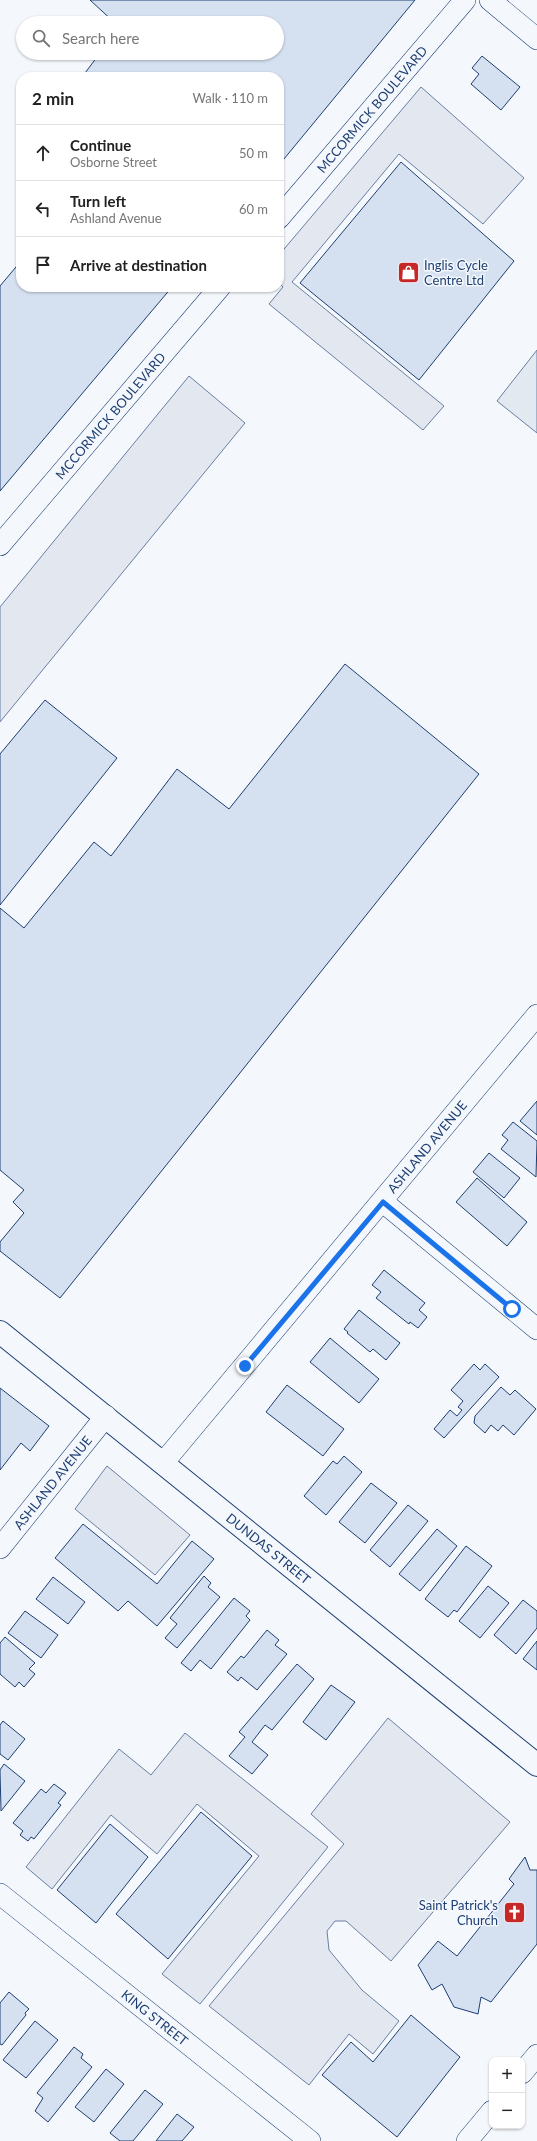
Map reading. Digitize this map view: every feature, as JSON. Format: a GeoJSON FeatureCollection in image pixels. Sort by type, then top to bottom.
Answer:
{"type":"FeatureCollection","features":[{"type":"Feature","properties":{"kind":"main road","name":"DUNDAS STREET"},"geometry":{"type":"LineString","coordinates":[[0,1332],[537,1765]]}},
{"type":"Feature","properties":{"kind":"street","name":"MCCORMICK BOULEVARD"},"geometry":{"type":"LineString","coordinates":[[284,212],[465,0]]}},
{"type":"Feature","properties":{"kind":"street"},"geometry":{"type":"LineString","coordinates":[[490,0],[537,39]]}},
{"type":"Feature","properties":{"kind":"street","name":"MCCORMICK BOULEVARD"},"geometry":{"type":"LineString","coordinates":[[0,545],[216,292]]}},
{"type":"Feature","properties":{"kind":"street","name":"ASHLAND AVENUE"},"geometry":{"type":"LineString","coordinates":[[164,1463],[383,1202],[537,1015]]}},
{"type":"Feature","properties":{"kind":"street"},"geometry":{"type":"LineString","coordinates":[[383,1202],[537,1329]]}},
{"type":"Feature","properties":{"kind":"street","name":"ASHLAND AVENUE"},"geometry":{"type":"LineString","coordinates":[[0,1548],[106,1416]]}},
{"type":"Feature","properties":{"kind":"street","name":"KING STREET"},"geometry":{"type":"LineString","coordinates":[[0,1894],[310,2141]]}},
{"type":"Feature","properties":{"kind":"street"},"geometry":{"type":"LineString","coordinates":[[525,2069],[537,2055]]}},
{"type":"Feature","properties":{"kind":"street"},"geometry":{"type":"LineString","coordinates":[[467,2141],[489,2114]]}},
{"type":"Feature","properties":{"kind":"shaded area"},"geometry":{"type":"Polygon","coordinates":[[[421,87],[524,178],[483,224],[399,154],[292,282],[444,406],[423,430],[269,304],[279,292],[284,292],[284,249],[421,87]]]}},
{"type":"Feature","properties":{"kind":"shaded area"},"geometry":{"type":"Polygon","coordinates":[[[537,350],[537,433],[497,401],[537,350]]]}},
{"type":"Feature","properties":{"kind":"shaded area"},"geometry":{"type":"Polygon","coordinates":[[[189,376],[245,423],[0,722],[0,607],[189,376]]]}},
{"type":"Feature","properties":{"kind":"shaded area"},"geometry":{"type":"Polygon","coordinates":[[[107,1466],[190,1535],[155,1575],[75,1509],[107,1466]]]}},
{"type":"Feature","properties":{"kind":"shaded area"},"geometry":{"type":"Polygon","coordinates":[[[388,1718],[510,1822],[391,1961],[346,1921],[335,1921],[327,1931],[329,1950],[362,1990],[399,2021],[373,2054],[349,2034],[309,2085],[209,2006],[344,1844],[311,1814],[388,1718]]]}},
{"type":"Feature","properties":{"kind":"shaded area"},"geometry":{"type":"Polygon","coordinates":[[[185,1733],[328,1847],[200,2004],[162,1974],[259,1856],[197,1804],[157,1854],[111,1815],[52,1889],[26,1867],[119,1749],[151,1775],[185,1733]]]}},
{"type":"Feature","properties":{"kind":"building"},"geometry":{"type":"Polygon","coordinates":[[[90,0],[415,0],[284,159],[284,72],[86,72],[95,60],[284,60],[284,16],[107,16],[90,0]]]}},
{"type":"Feature","properties":{"kind":"building"},"geometry":{"type":"Polygon","coordinates":[[[482,56],[520,87],[501,110],[471,84],[479,74],[472,68],[482,56]]]}},
{"type":"Feature","properties":{"kind":"building","name":"Inglis Cycle Centre Ltd"},"geometry":{"type":"Polygon","coordinates":[[[401,162],[514,261],[419,380],[300,283],[401,162]]]}},
{"type":"Feature","properties":{"kind":"building"},"geometry":{"type":"Polygon","coordinates":[[[16,267],[16,292],[168,292],[0,491],[0,286],[16,267]]]}},
{"type":"Feature","properties":{"kind":"building"},"geometry":{"type":"Polygon","coordinates":[[[345,664],[479,774],[60,1298],[0,1251],[0,1242],[24,1213],[13,1202],[24,1190],[0,1170],[0,908],[24,928],[94,842],[111,856],[177,769],[229,809],[345,664]]]}},
{"type":"Feature","properties":{"kind":"building"},"geometry":{"type":"Polygon","coordinates":[[[45,700],[117,758],[0,905],[0,754],[45,700]]]}},
{"type":"Feature","properties":{"kind":"building"},"geometry":{"type":"Polygon","coordinates":[[[537,1101],[537,1135],[520,1121],[537,1101]]]}},
{"type":"Feature","properties":{"kind":"building"},"geometry":{"type":"Polygon","coordinates":[[[513,1122],[537,1141],[536,1177],[501,1149],[508,1140],[502,1135],[513,1122]]]}},
{"type":"Feature","properties":{"kind":"building"},"geometry":{"type":"Polygon","coordinates":[[[489,1153],[520,1178],[504,1198],[473,1172],[489,1153]]]}},
{"type":"Feature","properties":{"kind":"building"},"geometry":{"type":"Polygon","coordinates":[[[477,1178],[527,1222],[507,1246],[456,1202],[477,1178]]]}},
{"type":"Feature","properties":{"kind":"building"},"geometry":{"type":"Polygon","coordinates":[[[384,1270],[425,1303],[419,1310],[427,1317],[418,1328],[410,1322],[409,1324],[376,1298],[381,1292],[372,1285],[384,1270]]]}},
{"type":"Feature","properties":{"kind":"building"},"geometry":{"type":"Polygon","coordinates":[[[359,1310],[400,1343],[386,1360],[373,1349],[370,1352],[344,1329],[359,1310]]]}},
{"type":"Feature","properties":{"kind":"building"},"geometry":{"type":"Polygon","coordinates":[[[330,1338],[379,1379],[359,1403],[310,1362],[330,1338]]]}},
{"type":"Feature","properties":{"kind":"building"},"geometry":{"type":"Polygon","coordinates":[[[474,1364],[480,1370],[485,1364],[499,1377],[444,1438],[434,1429],[450,1410],[457,1416],[462,1410],[458,1407],[463,1401],[451,1390],[474,1364]]]}},
{"type":"Feature","properties":{"kind":"building"},"geometry":{"type":"Polygon","coordinates":[[[287,1385],[344,1429],[323,1456],[266,1412],[287,1385]]]}},
{"type":"Feature","properties":{"kind":"building"},"geometry":{"type":"Polygon","coordinates":[[[501,1387],[510,1395],[515,1390],[536,1409],[514,1435],[503,1425],[498,1431],[491,1425],[485,1433],[474,1423],[475,1416],[501,1387]]]}},
{"type":"Feature","properties":{"kind":"building"},"geometry":{"type":"Polygon","coordinates":[[[0,1388],[49,1426],[30,1451],[21,1443],[0,1470],[0,1388]]]}},
{"type":"Feature","properties":{"kind":"building"},"geometry":{"type":"Polygon","coordinates":[[[344,1456],[362,1472],[326,1515],[304,1496],[333,1461],[337,1464],[344,1456]]]}},
{"type":"Feature","properties":{"kind":"building"},"geometry":{"type":"Polygon","coordinates":[[[371,1483],[397,1503],[365,1543],[339,1522],[371,1483]]]}},
{"type":"Feature","properties":{"kind":"building"},"geometry":{"type":"Polygon","coordinates":[[[408,1505],[428,1521],[390,1567],[370,1550],[408,1505]]]}},
{"type":"Feature","properties":{"kind":"building"},"geometry":{"type":"Polygon","coordinates":[[[83,1524],[157,1584],[192,1541],[214,1559],[157,1626],[128,1601],[118,1611],[55,1558],[83,1524]]]}},
{"type":"Feature","properties":{"kind":"building"},"geometry":{"type":"Polygon","coordinates":[[[437,1529],[457,1546],[420,1591],[399,1574],[437,1529]]]}},
{"type":"Feature","properties":{"kind":"building"},"geometry":{"type":"Polygon","coordinates":[[[466,1546],[492,1566],[457,1612],[454,1610],[448,1617],[425,1599],[466,1546]]]}},
{"type":"Feature","properties":{"kind":"building"},"geometry":{"type":"Polygon","coordinates":[[[204,1576],[211,1583],[208,1587],[220,1597],[177,1648],[165,1638],[177,1624],[170,1618],[204,1576]]]}},
{"type":"Feature","properties":{"kind":"building"},"geometry":{"type":"Polygon","coordinates":[[[53,1577],[85,1602],[68,1624],[36,1599],[53,1577]]]}},
{"type":"Feature","properties":{"kind":"building"},"geometry":{"type":"Polygon","coordinates":[[[488,1586],[509,1603],[480,1638],[459,1621],[488,1586]]]}},
{"type":"Feature","properties":{"kind":"building"},"geometry":{"type":"Polygon","coordinates":[[[234,1598],[250,1611],[246,1616],[250,1620],[211,1669],[200,1660],[191,1671],[181,1663],[234,1598]]]}},
{"type":"Feature","properties":{"kind":"building"},"geometry":{"type":"Polygon","coordinates":[[[523,1600],[537,1611],[537,1628],[516,1654],[494,1635],[523,1600]]]}},
{"type":"Feature","properties":{"kind":"building"},"geometry":{"type":"Polygon","coordinates":[[[25,1611],[58,1635],[41,1658],[8,1633],[25,1611]]]}},
{"type":"Feature","properties":{"kind":"building"},"geometry":{"type":"Polygon","coordinates":[[[267,1630],[279,1640],[275,1645],[287,1654],[257,1690],[241,1677],[238,1681],[227,1672],[241,1656],[244,1658],[267,1630]]]}},
{"type":"Feature","properties":{"kind":"building"},"geometry":{"type":"Polygon","coordinates":[[[5,1637],[35,1663],[29,1669],[35,1674],[24,1687],[19,1682],[15,1687],[0,1674],[0,1643],[5,1637]]]}},
{"type":"Feature","properties":{"kind":"building"},"geometry":{"type":"Polygon","coordinates":[[[537,1641],[537,1670],[523,1659],[537,1641]]]}},
{"type":"Feature","properties":{"kind":"building"},"geometry":{"type":"Polygon","coordinates":[[[297,1664],[314,1679],[272,1730],[265,1725],[252,1742],[268,1755],[252,1774],[229,1756],[245,1737],[239,1732],[297,1664]]]}},
{"type":"Feature","properties":{"kind":"building"},"geometry":{"type":"Polygon","coordinates":[[[331,1685],[355,1702],[326,1740],[303,1722],[331,1685]]]}},
{"type":"Feature","properties":{"kind":"building"},"geometry":{"type":"Polygon","coordinates":[[[3,1721],[25,1739],[8,1760],[0,1754],[0,1725],[3,1721]]]}},
{"type":"Feature","properties":{"kind":"building"},"geometry":{"type":"Polygon","coordinates":[[[4,1764],[25,1781],[1,1811],[0,1770],[4,1764]]]}},
{"type":"Feature","properties":{"kind":"building"},"geometry":{"type":"Polygon","coordinates":[[[54,1784],[66,1793],[58,1803],[61,1805],[34,1839],[31,1837],[28,1841],[20,1835],[23,1831],[13,1823],[41,1789],[46,1793],[54,1784]]]}},
{"type":"Feature","properties":{"kind":"building"},"geometry":{"type":"Polygon","coordinates":[[[201,1812],[252,1856],[168,1959],[116,1914],[201,1812]]]}},
{"type":"Feature","properties":{"kind":"building"},"geometry":{"type":"Polygon","coordinates":[[[110,1824],[148,1857],[96,1923],[57,1890],[110,1824]]]}},
{"type":"Feature","properties":{"kind":"building","name":"Saint Patrick's Church"},"geometry":{"type":"Polygon","coordinates":[[[525,1857],[530,1870],[537,1870],[537,1944],[491,2002],[481,1997],[478,2014],[454,2007],[442,1984],[432,1990],[418,1965],[438,1941],[457,1956],[514,1884],[509,1879],[525,1857]]]}},
{"type":"Feature","properties":{"kind":"building"},"geometry":{"type":"Polygon","coordinates":[[[9,1992],[29,2009],[25,2013],[26,2015],[2,2045],[0,2044],[0,2003],[9,1992]]]}},
{"type":"Feature","properties":{"kind":"building"},"geometry":{"type":"Polygon","coordinates":[[[411,2015],[460,2057],[397,2137],[322,2075],[351,2042],[373,2062],[411,2015]]]}},
{"type":"Feature","properties":{"kind":"building"},"geometry":{"type":"Polygon","coordinates":[[[35,2021],[58,2040],[26,2078],[3,2060],[35,2021]]]}},
{"type":"Feature","properties":{"kind":"building"},"geometry":{"type":"Polygon","coordinates":[[[74,2047],[83,2054],[81,2058],[92,2067],[48,2122],[35,2111],[43,2098],[37,2093],[74,2047]]]}},
{"type":"Feature","properties":{"kind":"building"},"geometry":{"type":"Polygon","coordinates":[[[106,2069],[124,2084],[94,2122],[75,2107],[106,2069]]]}},
{"type":"Feature","properties":{"kind":"building"},"geometry":{"type":"Polygon","coordinates":[[[145,2090],[163,2104],[133,2141],[120,2141],[110,2133],[145,2090]]]}},
{"type":"Feature","properties":{"kind":"building"},"geometry":{"type":"Polygon","coordinates":[[[177,2114],[194,2127],[182,2141],[156,2141],[177,2114]]]}},
{"type":"Feature","properties":{"kind":"place","name":"Inglis Cycle Centre Ltd"},"geometry":{"type":"Point","coordinates":[408,272]}},
{"type":"Feature","properties":{"kind":"place","name":"Saint Patrick's Church"},"geometry":{"type":"Point","coordinates":[514,1912]}},
{"type":"Feature","properties":{"kind":"route"},"geometry":{"type":"LineString","coordinates":[[245,1366],[383,1202],[512,1309]]}}]}
